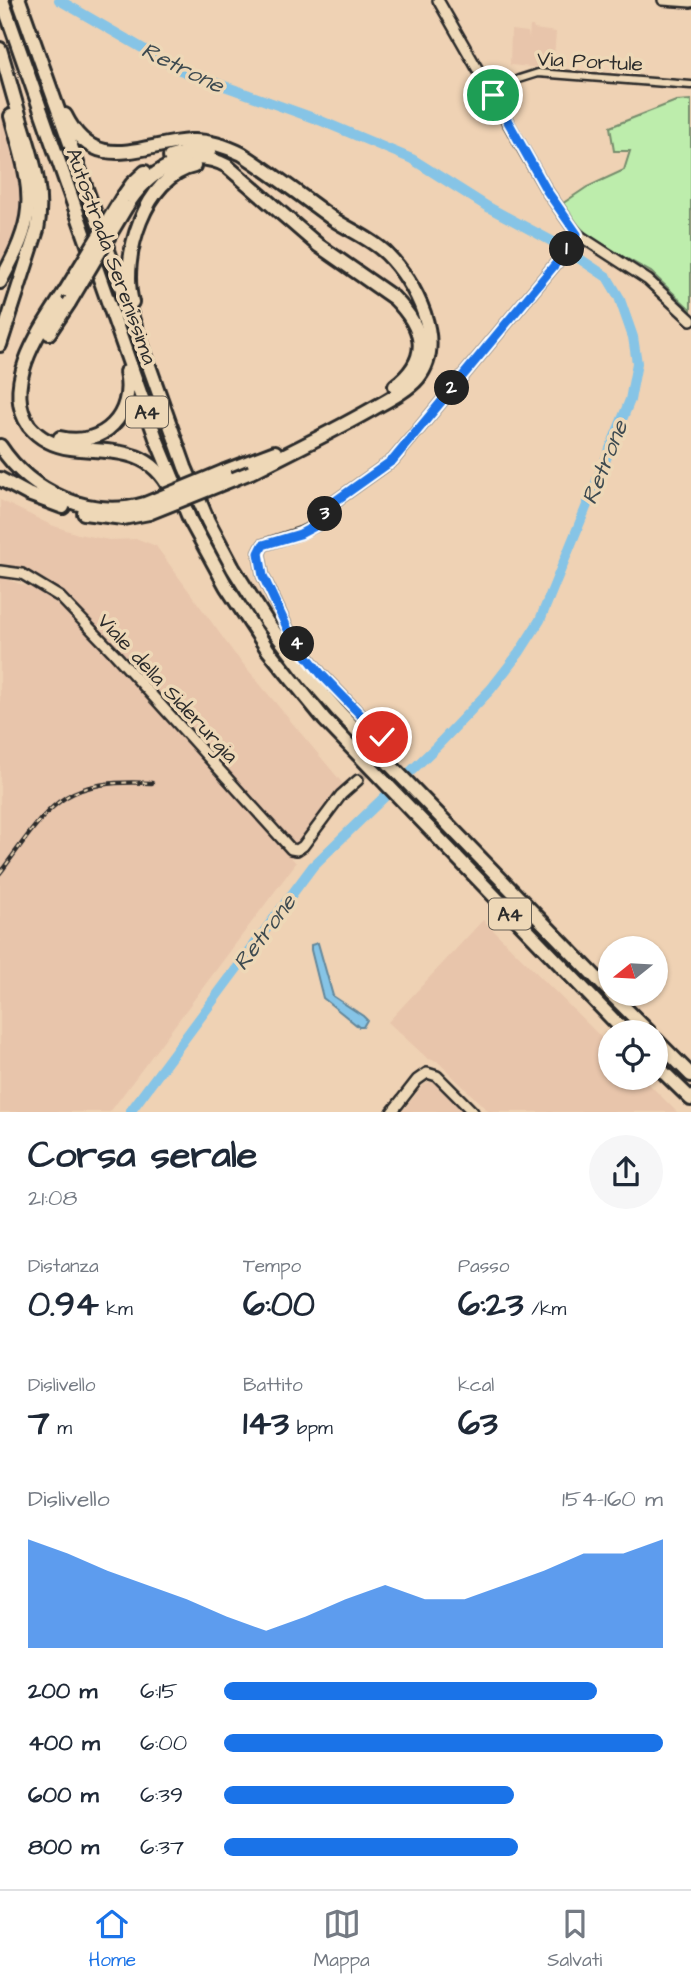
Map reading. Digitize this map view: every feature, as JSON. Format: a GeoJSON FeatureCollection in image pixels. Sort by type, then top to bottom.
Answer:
{"type":"FeatureCollection","features":[{"type":"Feature","properties":{"kind":"highway","name":"Autostrada Serenissima"},"geometry":{"type":"LineString","coordinates":[[2,0],[167,466],[190,520],[250,625],[300,691],[613,1020]]}},
{"type":"Feature","properties":{"kind":"highway","name":"Autostrada Serenissima"},"geometry":{"type":"LineString","coordinates":[[19,0],[181,455],[217,538],[256,605],[310,680],[598,980]]}},
{"type":"Feature","properties":{"kind":"highway"},"geometry":{"type":"LineString","coordinates":[[0,479],[56,505],[102,517],[123,518],[251,472],[329,434],[388,400],[416,380],[425,368],[431,347],[429,328],[414,293],[401,270],[385,252],[254,161],[231,148],[206,142],[176,143],[117,153],[106,152],[85,141],[74,131],[66,117],[19,0]]}},
{"type":"Feature","properties":{"kind":"highway"},"geometry":{"type":"LineString","coordinates":[[0,49],[33,160],[41,210],[0,345]]}},
{"type":"Feature","properties":{"kind":"highway"},"geometry":{"type":"LineString","coordinates":[[0,78],[20,149],[28,200],[27,216],[17,247],[0,282]]}},
{"type":"Feature","properties":{"kind":"highway"},"geometry":{"type":"LineString","coordinates":[[67,188],[94,277],[123,359],[129,389],[124,410],[112,426],[99,434],[74,440],[54,436],[42,428],[28,409],[25,393],[27,374],[68,296],[124,202],[132,184],[167,158],[186,151],[215,151],[254,161]]}},
{"type":"Feature","properties":{"kind":"highway"},"geometry":{"type":"LineString","coordinates":[[0,446],[27,477],[48,492],[67,500],[103,508],[147,509],[225,471],[292,445],[378,398],[401,382],[412,370],[420,347],[419,334],[415,322],[394,298],[318,245],[220,161],[202,158],[173,164],[151,177],[124,202]]}},
{"type":"Feature","properties":{"kind":"highway"},"geometry":{"type":"LineString","coordinates":[[181,455],[131,295],[128,273],[132,247],[159,187],[179,171],[195,166],[216,167],[235,175],[255,189]]}},
{"type":"Feature","properties":{"kind":"highway"},"geometry":{"type":"LineString","coordinates":[[0,267],[17,247]]}},
{"type":"Feature","properties":{"kind":"highway"},"geometry":{"type":"LineString","coordinates":[[68,296],[24,359],[19,373],[17,395],[25,419],[36,432],[50,442],[73,448],[123,452],[154,468],[168,484],[213,573],[231,602],[250,625]]}},
{"type":"Feature","properties":{"kind":"highway"},"geometry":{"type":"LineString","coordinates":[[0,461],[26,487],[56,505]]}},
{"type":"Feature","properties":{"kind":"highway","name":"Autostrada Serenissima"},"geometry":{"type":"LineString","coordinates":[[623,1006],[637,1020]]}},
{"type":"Feature","properties":{"kind":"highway"},"geometry":{"type":"LineString","coordinates":[[668,1052],[691,1075]]}},
{"type":"Feature","properties":{"kind":"highway"},"geometry":{"type":"LineString","coordinates":[[668,1077],[691,1099]]}},
{"type":"Feature","properties":{"kind":"street"},"geometry":{"type":"LineString","coordinates":[[438,0],[575,238],[648,280],[691,320]]}},
{"type":"Feature","properties":{"kind":"street"},"geometry":{"type":"LineString","coordinates":[[663,0],[691,2]]}},
{"type":"Feature","properties":{"kind":"street","name":"Via Portule"},"geometry":{"type":"LineString","coordinates":[[493,95],[519,79],[538,73],[691,85]]}},
{"type":"Feature","properties":{"kind":"street"},"geometry":{"type":"LineString","coordinates":[[384,753],[386,743],[382,737],[321,674],[291,636],[263,576],[259,553],[263,545],[300,534],[319,524],[334,502],[393,460],[575,238]]}},
{"type":"Feature","properties":{"kind":"street","name":"Viale della Siderurgia"},"geometry":{"type":"LineString","coordinates":[[0,571],[22,574],[60,597],[291,849],[297,850],[303,846],[341,795],[358,780]]}},
{"type":"Feature","properties":{"kind":"street"},"geometry":{"type":"LineString","coordinates":[[393,1112],[417,1080],[427,1073],[433,1074],[473,1112]]}},
{"type":"Feature","properties":{"kind":"shaded area"},"geometry":{"type":"Polygon","coordinates":[[[530,26],[556,32],[553,69],[510,65],[511,30],[528,32],[529,38],[530,26]]]}},
{"type":"Feature","properties":{"kind":"shaded area"},"geometry":{"type":"Polygon","coordinates":[[[0,112],[17,164],[22,204],[16,235],[10,250],[0,263],[0,112]]]}},
{"type":"Feature","properties":{"kind":"shaded area"},"geometry":{"type":"Polygon","coordinates":[[[0,500],[51,525],[78,534],[109,540],[138,539],[156,546],[234,653],[344,785],[296,846],[62,592],[42,578],[0,566],[0,500]]]}},
{"type":"Feature","properties":{"kind":"shaded area"},"geometry":{"type":"Polygon","coordinates":[[[0,577],[40,591],[68,613],[139,686],[296,863],[110,1112],[0,1112],[0,577]]]}},
{"type":"Feature","properties":{"kind":"shaded area"},"geometry":{"type":"Polygon","coordinates":[[[483,920],[598,1034],[598,1090],[655,1090],[677,1112],[489,1112],[437,1061],[428,1059],[388,1022],[483,920]]]}},
{"type":"Feature","properties":{"kind":"shaded area"},"geometry":{"type":"Polygon","coordinates":[[[432,1081],[465,1112],[402,1112],[423,1085],[432,1081]]]}},
{"type":"Feature","properties":{"kind":"green space"},"geometry":{"type":"Polygon","coordinates":[[[691,100],[691,310],[651,272],[593,240],[559,206],[587,187],[624,170],[630,151],[614,151],[610,127],[676,101],[691,100]]]}},
{"type":"Feature","properties":{"kind":"water"},"geometry":{"type":"Polygon","coordinates":[[[318,943],[333,996],[367,1020],[363,1027],[359,1027],[323,998],[311,950],[311,945],[318,943]]]}},
{"type":"Feature","properties":{"kind":"waterway","name":"Retrone"},"geometry":{"type":"LineString","coordinates":[[59,0],[180,70],[319,120],[412,159],[488,207],[559,245],[607,277],[619,297],[633,337],[637,363],[630,400],[540,620],[519,653],[491,689],[436,747],[313,866],[130,1112]]}},
{"type":"Feature","properties":{"kind":"tunnel"},"geometry":{"type":"LineString","coordinates":[[358,780],[384,753]]}},
{"type":"Feature","properties":{"kind":"railway"},"geometry":{"type":"LineString","coordinates":[[0,873],[32,830],[60,801],[96,786],[152,783]]}},
{"type":"Feature","properties":{"kind":"route"},"geometry":{"type":"LineString","coordinates":[[382,737],[321,674],[291,636],[263,576],[258,560],[259,553],[263,545],[300,534],[319,524],[334,502],[393,460],[573,242],[577,234],[547,191],[493,95]]}}]}
